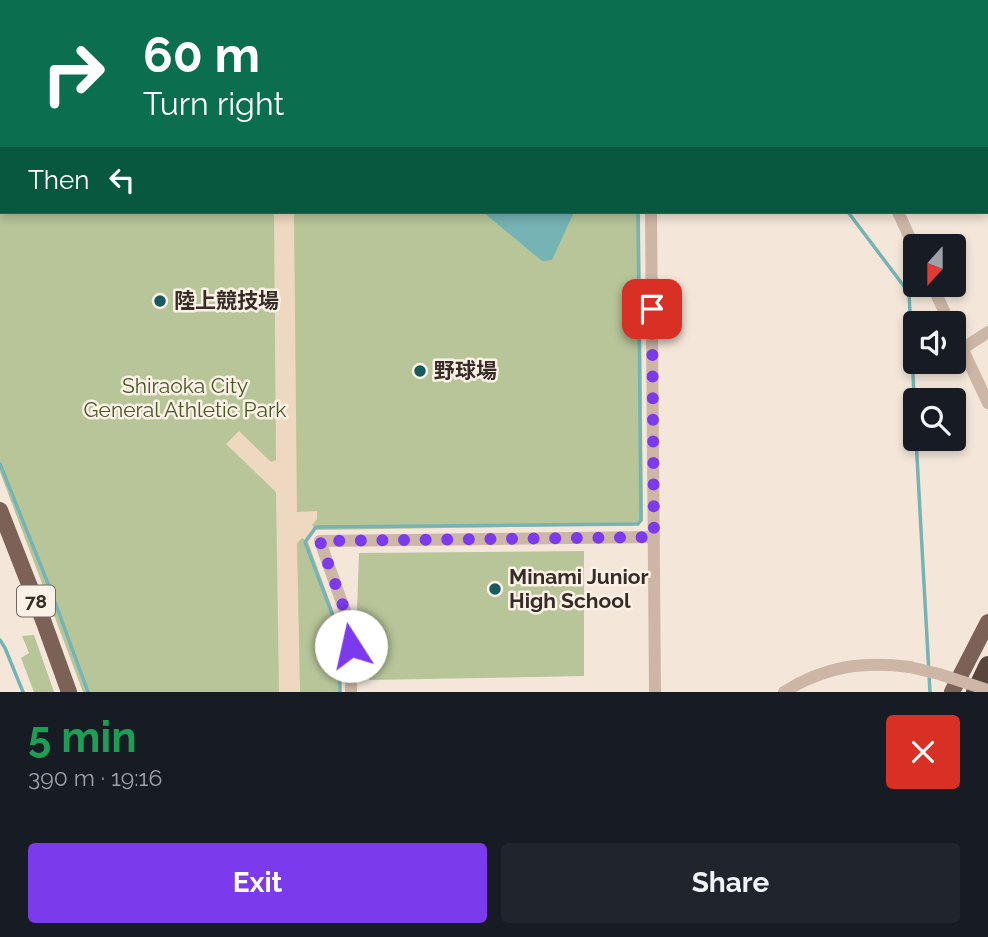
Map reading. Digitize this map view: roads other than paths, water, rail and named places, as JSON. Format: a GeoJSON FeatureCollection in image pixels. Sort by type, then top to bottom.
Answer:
{"type":"FeatureCollection","features":[{"type":"Feature","properties":{"kind":"highway"},"geometry":{"type":"LineString","coordinates":[[975,692],[988,665]]}},
{"type":"Feature","properties":{"kind":"main road","name":"78"},"geometry":{"type":"LineString","coordinates":[[0,510],[69,692]]}},
{"type":"Feature","properties":{"kind":"main road"},"geometry":{"type":"LineString","coordinates":[[952,692],[988,622]]}},
{"type":"Feature","properties":{"kind":"street"},"geometry":{"type":"LineString","coordinates":[[651,214],[655,692]]}},
{"type":"Feature","properties":{"kind":"street"},"geometry":{"type":"LineString","coordinates":[[899,214],[908,234]]}},
{"type":"Feature","properties":{"kind":"street"},"geometry":{"type":"LineString","coordinates":[[966,346],[988,332]]}},
{"type":"Feature","properties":{"kind":"street"},"geometry":{"type":"LineString","coordinates":[[966,357],[988,403]]}},
{"type":"Feature","properties":{"kind":"street"},"geometry":{"type":"LineString","coordinates":[[351,692],[351,628],[320,541],[654,537]]}},
{"type":"Feature","properties":{"kind":"street"},"geometry":{"type":"LineString","coordinates":[[784,692],[810,678],[838,668],[875,664],[910,667],[988,690]]}},
{"type":"Feature","properties":{"kind":"water"},"geometry":{"type":"Polygon","coordinates":[[[485,214],[573,214],[552,260],[542,261],[485,214]]]}},
{"type":"Feature","properties":{"kind":"waterway"},"geometry":{"type":"LineString","coordinates":[[340,692],[339,632],[305,542],[316,527],[638,524],[641,520],[638,214]]}},
{"type":"Feature","properties":{"kind":"waterway"},"geometry":{"type":"LineString","coordinates":[[850,214],[909,293],[914,388]]}},
{"type":"Feature","properties":{"kind":"waterway"},"geometry":{"type":"LineString","coordinates":[[917,451],[930,692]]}},
{"type":"Feature","properties":{"kind":"waterway"},"geometry":{"type":"LineString","coordinates":[[0,464],[88,692]]}},
{"type":"Feature","properties":{"kind":"waterway"},"geometry":{"type":"LineString","coordinates":[[0,640],[23,692]]}},
{"type":"Feature","properties":{"kind":"place","name":"陸上競技場"},"geometry":{"type":"Point","coordinates":[160,301]}},
{"type":"Feature","properties":{"kind":"place","name":"野球場"},"geometry":{"type":"Point","coordinates":[420,371]}},
{"type":"Feature","properties":{"kind":"place","name":"Minami Junior High School"},"geometry":{"type":"Point","coordinates":[495,589]}},
{"type":"Feature","properties":{"kind":"park label","name":"Shiraoka City General Athletic Park"},"geometry":{"type":"Point","coordinates":[185,398]}}]}
